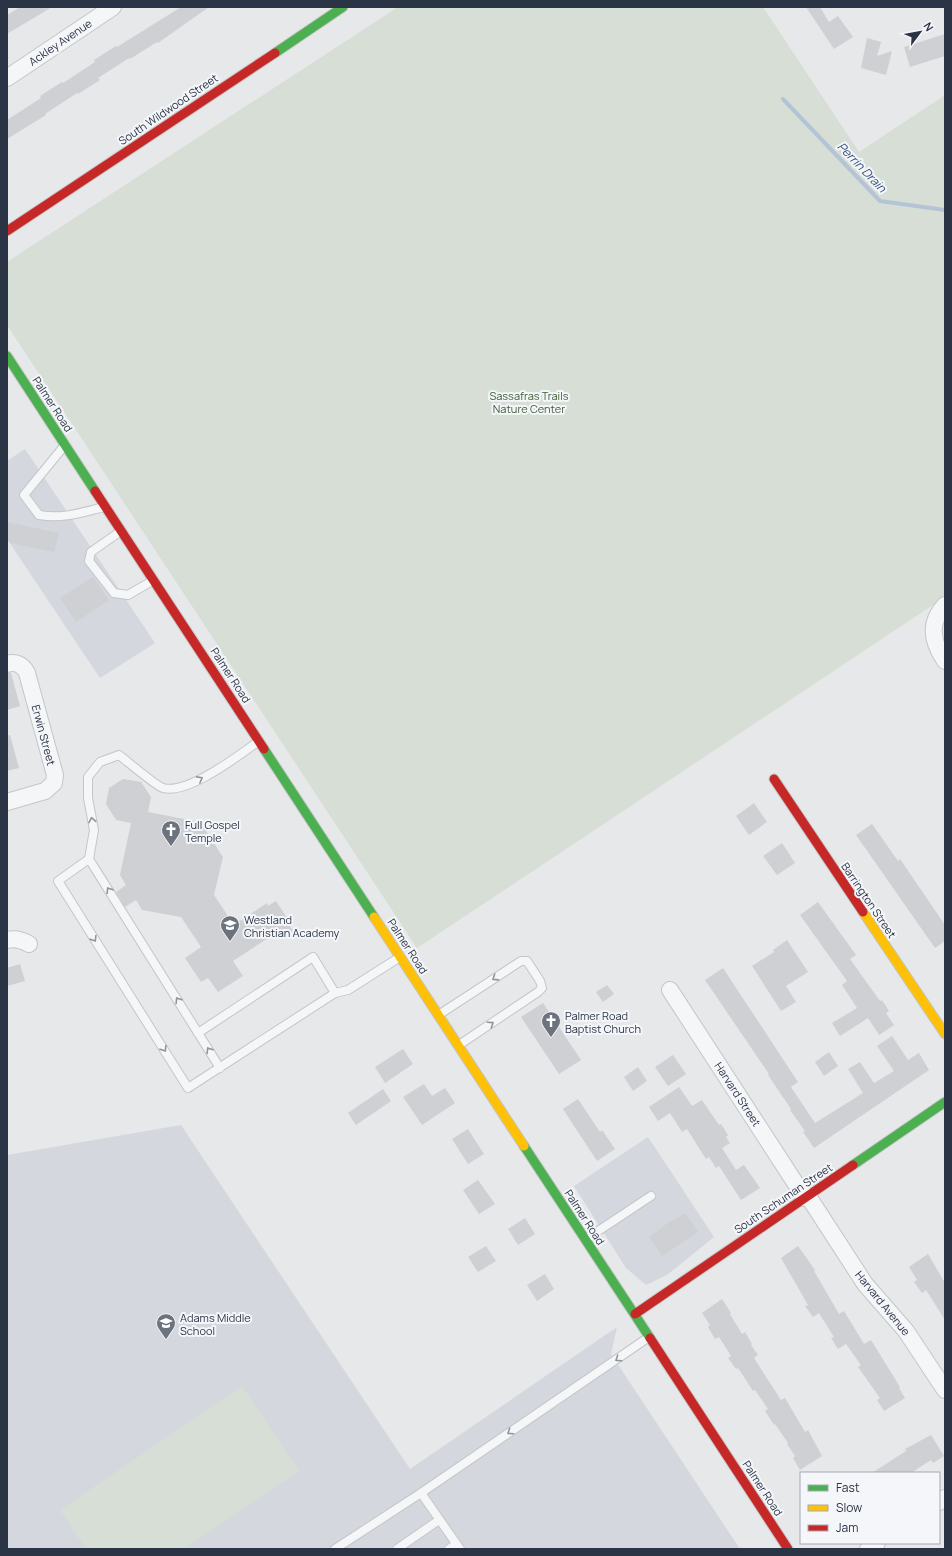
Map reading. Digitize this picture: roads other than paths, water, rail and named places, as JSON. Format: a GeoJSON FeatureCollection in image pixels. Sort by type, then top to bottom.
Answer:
{"type":"FeatureCollection","features":[{"type":"Feature","properties":{"kind":"street","name":"Ackley Avenue"},"geometry":{"type":"LineString","coordinates":[[7,78],[113,7]]}},
{"type":"Feature","properties":{"kind":"street","name":"South Wildwood Street"},"geometry":{"type":"LineString","coordinates":[[7,231],[343,7]]}},
{"type":"Feature","properties":{"kind":"street","name":"Palmer Road"},"geometry":{"type":"LineString","coordinates":[[7,356],[788,1549]]}},
{"type":"Feature","properties":{"kind":"street"},"geometry":{"type":"LineString","coordinates":[[945,605],[937,617],[934,626],[935,644],[945,661]]}},
{"type":"Feature","properties":{"kind":"street","name":"Erwin Street"},"geometry":{"type":"LineString","coordinates":[[8,801],[45,791],[54,783],[55,776],[28,673],[24,668],[14,664]]}},
{"type":"Feature","properties":{"kind":"street","name":"Barrington Street"},"geometry":{"type":"LineString","coordinates":[[774,779],[945,1034]]}},
{"type":"Feature","properties":{"kind":"street"},"geometry":{"type":"LineString","coordinates":[[7,940],[21,940],[29,944]]}},
{"type":"Feature","properties":{"kind":"street","name":"Harvard Street"},"geometry":{"type":"LineString","coordinates":[[670,990],[806,1197]]}},
{"type":"Feature","properties":{"kind":"street","name":"South Schuman Street"},"geometry":{"type":"LineString","coordinates":[[635,1314],[945,1102]]}},
{"type":"Feature","properties":{"kind":"street","name":"Harvard Avenue"},"geometry":{"type":"LineString","coordinates":[[806,1197],[865,1284],[906,1331],[945,1390]]}},
{"type":"Feature","properties":{"kind":"lane"},"geometry":{"type":"LineString","coordinates":[[65,444],[24,495],[38,515],[54,517],[77,514],[106,506]]}},
{"type":"Feature","properties":{"kind":"lane"},"geometry":{"type":"LineString","coordinates":[[122,530],[91,552],[89,561],[114,593],[128,594],[154,580]]}},
{"type":"Feature","properties":{"kind":"lane"},"geometry":{"type":"LineString","coordinates":[[220,1068],[89,859],[94,830],[88,798],[88,777],[100,762],[119,755],[163,788],[174,788],[196,782],[217,770],[259,741]]}},
{"type":"Feature","properties":{"kind":"lane"},"geometry":{"type":"LineString","coordinates":[[89,859],[58,881],[188,1088],[335,993],[348,990],[400,956]]}},
{"type":"Feature","properties":{"kind":"lane"},"geometry":{"type":"LineString","coordinates":[[198,1033],[313,957],[335,993]]}},
{"type":"Feature","properties":{"kind":"lane"},"geometry":{"type":"LineString","coordinates":[[438,1015],[521,961],[527,961],[540,981],[542,988],[458,1045]]}},
{"type":"Feature","properties":{"kind":"lane"},"geometry":{"type":"LineString","coordinates":[[585,1239],[651,1196]]}},
{"type":"Feature","properties":{"kind":"lane"},"geometry":{"type":"LineString","coordinates":[[335,1549],[421,1493],[650,1337]]}},
{"type":"Feature","properties":{"kind":"lane"},"geometry":{"type":"LineString","coordinates":[[421,1493],[455,1547]]}},
{"type":"Feature","properties":{"kind":"lane"},"geometry":{"type":"LineString","coordinates":[[397,1549],[439,1520]]}},
{"type":"Feature","properties":{"kind":"waterway","name":"Perrin Drain"},"geometry":{"type":"LineString","coordinates":[[783,99],[880,201],[945,210]]}},
{"type":"Feature","properties":{"kind":"place","name":"Full Gospel Temple"},"geometry":{"type":"Point","coordinates":[171,847]}},
{"type":"Feature","properties":{"kind":"place","name":"Westland Christian Academy"},"geometry":{"type":"Point","coordinates":[230,942]}},
{"type":"Feature","properties":{"kind":"place","name":"Palmer Road Baptist Church"},"geometry":{"type":"Point","coordinates":[551,1038]}},
{"type":"Feature","properties":{"kind":"place","name":"Adams Middle School"},"geometry":{"type":"Point","coordinates":[166,1340]}},
{"type":"Feature","properties":{"kind":"park label","name":"Sassafras Trails Nature Center"},"geometry":{"type":"Point","coordinates":[529,401]}}]}
